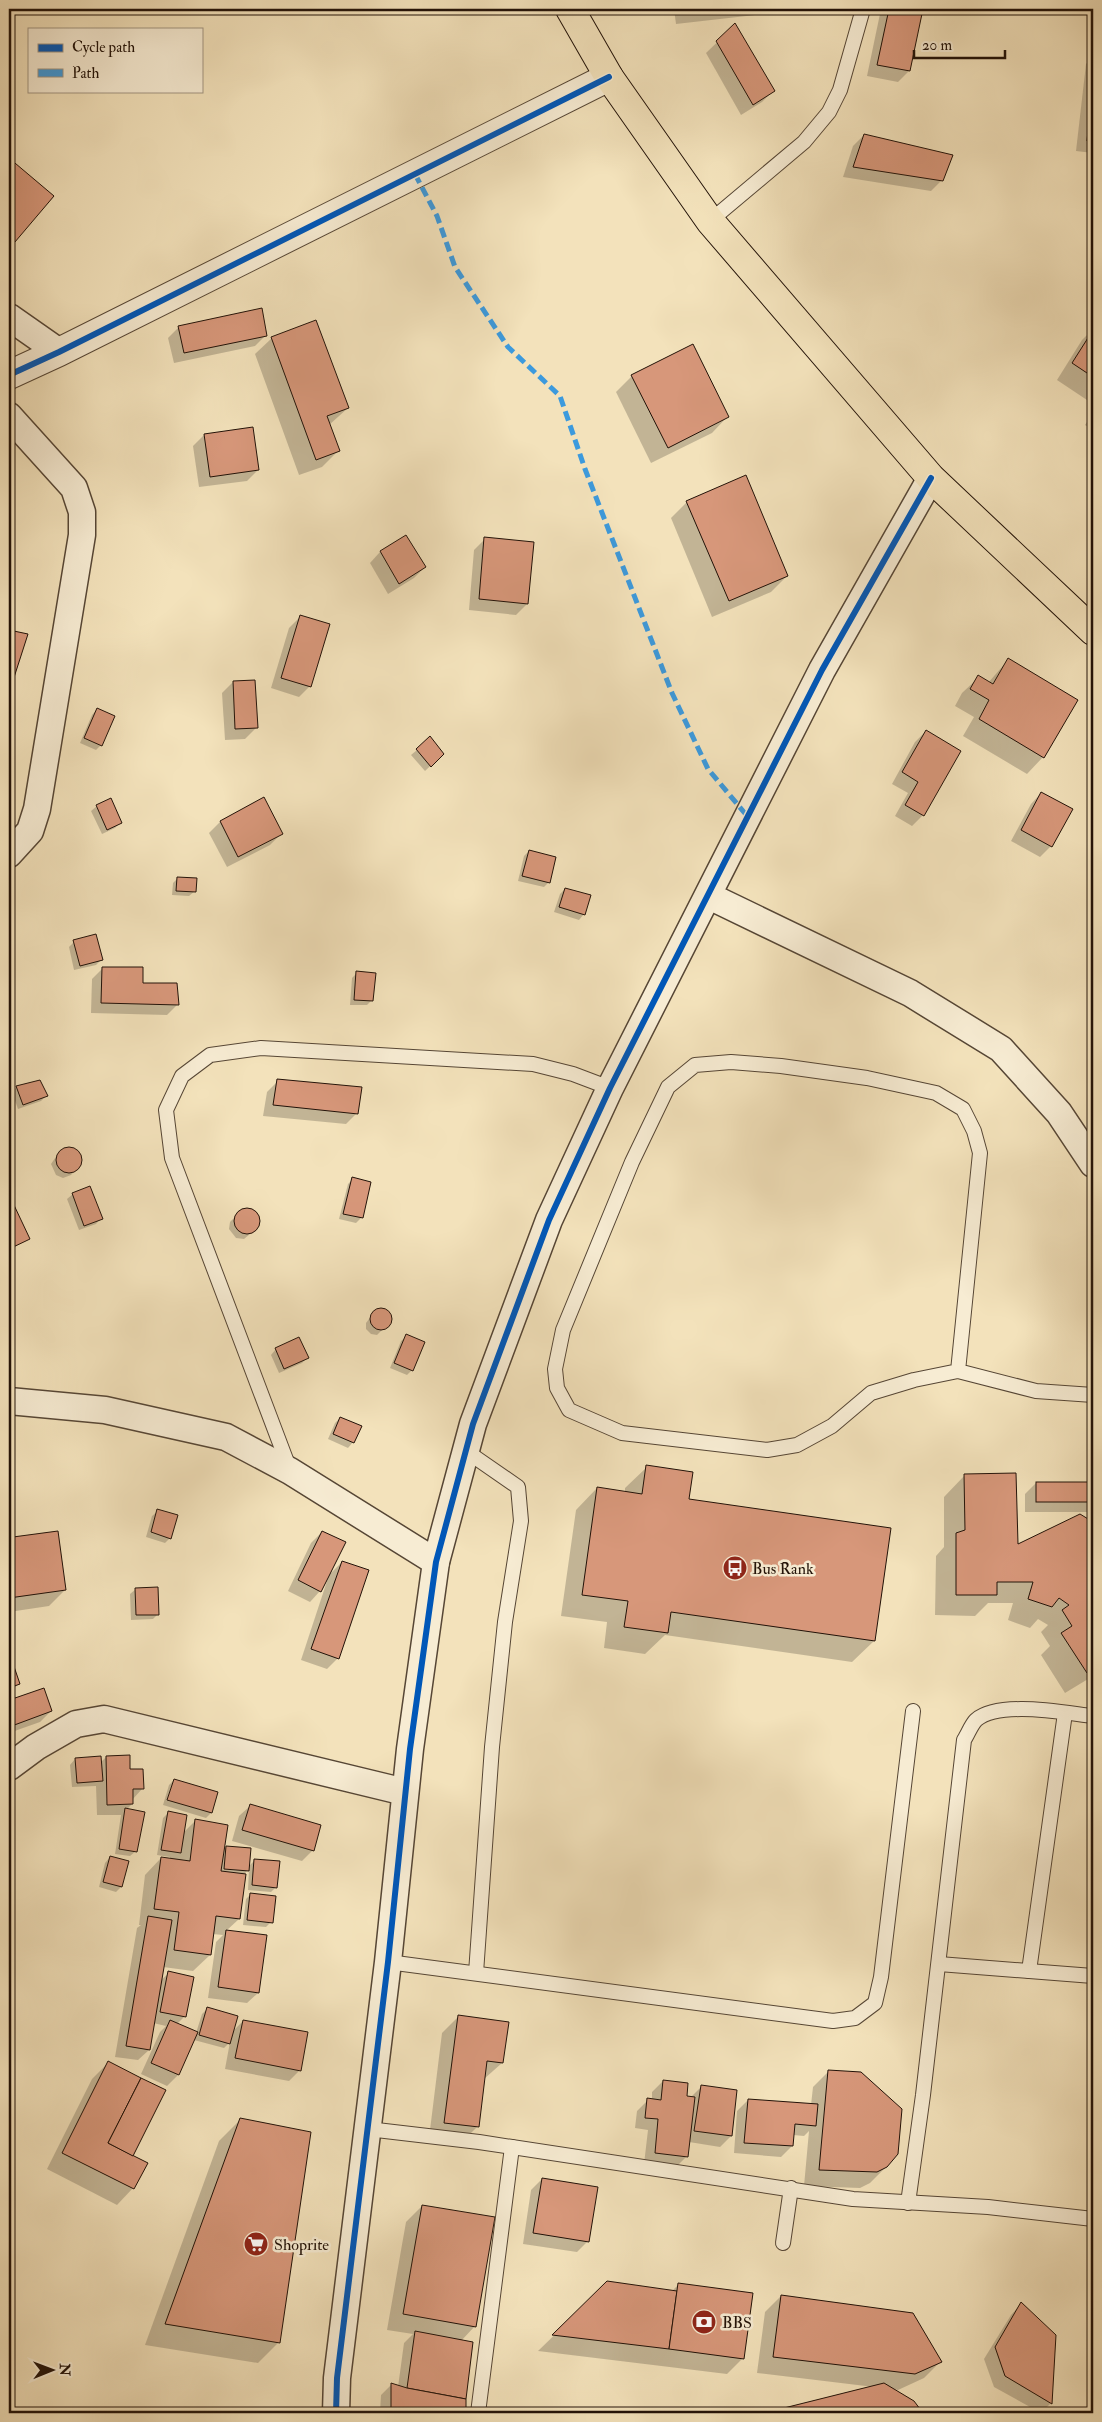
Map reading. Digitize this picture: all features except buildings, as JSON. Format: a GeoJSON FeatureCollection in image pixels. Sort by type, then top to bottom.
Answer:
{"type":"FeatureCollection","features":[{"type":"Feature","properties":{"kind":"main road"},"geometry":{"type":"LineString","coordinates":[[570,9],[609,77],[710,221],[931,478],[1093,631]]}},
{"type":"Feature","properties":{"kind":"street"},"geometry":{"type":"LineString","coordinates":[[9,375],[59,352],[609,77]]}},
{"type":"Feature","properties":{"kind":"street"},"geometry":{"type":"LineString","coordinates":[[9,317],[59,352]]}},
{"type":"Feature","properties":{"kind":"street"},"geometry":{"type":"LineString","coordinates":[[9,416],[74,488],[82,512],[82,527],[37,809],[30,831],[9,854]]}},
{"type":"Feature","properties":{"kind":"street"},"geometry":{"type":"LineString","coordinates":[[336,2413],[337,2378],[388,1962],[405,1792],[436,1562],[473,1424],[550,1220],[610,1088],[822,670],[931,478]]}},
{"type":"Feature","properties":{"kind":"street"},"geometry":{"type":"LineString","coordinates":[[709,896],[910,993],[1000,1049],[1059,1113],[1093,1164]]}},
{"type":"Feature","properties":{"kind":"street"},"geometry":{"type":"LineString","coordinates":[[9,1401],[105,1410],[187,1427],[226,1438],[290,1471],[436,1562]]}},
{"type":"Feature","properties":{"kind":"street"},"geometry":{"type":"LineString","coordinates":[[9,1767],[36,1747],[76,1724],[104,1719],[405,1792]]}},
{"type":"Feature","properties":{"kind":"lane"},"geometry":{"type":"LineString","coordinates":[[710,221],[804,142],[830,112],[840,90],[863,9]]}},
{"type":"Feature","properties":{"kind":"lane"},"geometry":{"type":"LineString","coordinates":[[290,1471],[172,1158],[166,1110],[182,1076],[210,1055],[261,1048],[533,1064],[572,1074],[610,1088]]}},
{"type":"Feature","properties":{"kind":"lane"},"geometry":{"type":"LineString","coordinates":[[958,1370],[980,1152],[974,1131],[963,1109],[936,1093],[867,1078],[781,1066],[730,1062],[696,1066],[668,1087],[632,1162],[564,1330],[555,1369],[557,1388],[569,1410],[622,1433],[768,1450],[798,1445],[832,1426],[871,1393],[914,1380],[958,1370],[1036,1391],[1093,1395]]}},
{"type":"Feature","properties":{"kind":"lane"},"geometry":{"type":"LineString","coordinates":[[466,1451],[518,1487],[521,1521],[505,1622],[492,1747],[476,1974]]}},
{"type":"Feature","properties":{"kind":"lane"},"geometry":{"type":"LineString","coordinates":[[908,2203],[939,1964],[964,1740],[975,1721],[986,1714],[1014,1710],[1093,1716]]}},
{"type":"Feature","properties":{"kind":"lane"},"geometry":{"type":"LineString","coordinates":[[388,1962],[833,2021],[855,2018],[875,2003],[881,1977],[913,1711]]}},
{"type":"Feature","properties":{"kind":"lane"},"geometry":{"type":"LineString","coordinates":[[1029,1971],[1065,1713]]}},
{"type":"Feature","properties":{"kind":"lane"},"geometry":{"type":"LineString","coordinates":[[939,1964],[1093,1976]]}},
{"type":"Feature","properties":{"kind":"lane"},"geometry":{"type":"LineString","coordinates":[[368,2129],[512,2147],[791,2188],[853,2199],[988,2207],[1093,2219]]}},
{"type":"Feature","properties":{"kind":"lane"},"geometry":{"type":"LineString","coordinates":[[478,2413],[512,2147]]}},
{"type":"Feature","properties":{"kind":"lane"},"geometry":{"type":"LineString","coordinates":[[783,2243],[791,2188]]}},
{"type":"Feature","properties":{"kind":"marked path"},"geometry":{"type":"LineString","coordinates":[[415,174],[437,216],[455,267],[508,347],[560,396],[585,469],[672,693],[708,769],[748,817]]}},
{"type":"Feature","properties":{"kind":"cycle path"},"geometry":{"type":"LineString","coordinates":[[9,375],[59,352],[609,77]]}},
{"type":"Feature","properties":{"kind":"cycle path"},"geometry":{"type":"LineString","coordinates":[[336,2413],[337,2378],[388,1962],[410,1749],[436,1562],[473,1424],[549,1220],[610,1088],[822,670],[931,478]]}},
{"type":"Feature","properties":{"kind":"place","name":"Bus Rank"},"geometry":{"type":"Point","coordinates":[735,1568]}},
{"type":"Feature","properties":{"kind":"place","name":"Shoprite"},"geometry":{"type":"Point","coordinates":[256,2244]}},
{"type":"Feature","properties":{"kind":"place","name":"BBS"},"geometry":{"type":"Point","coordinates":[704,2322]}}]}
